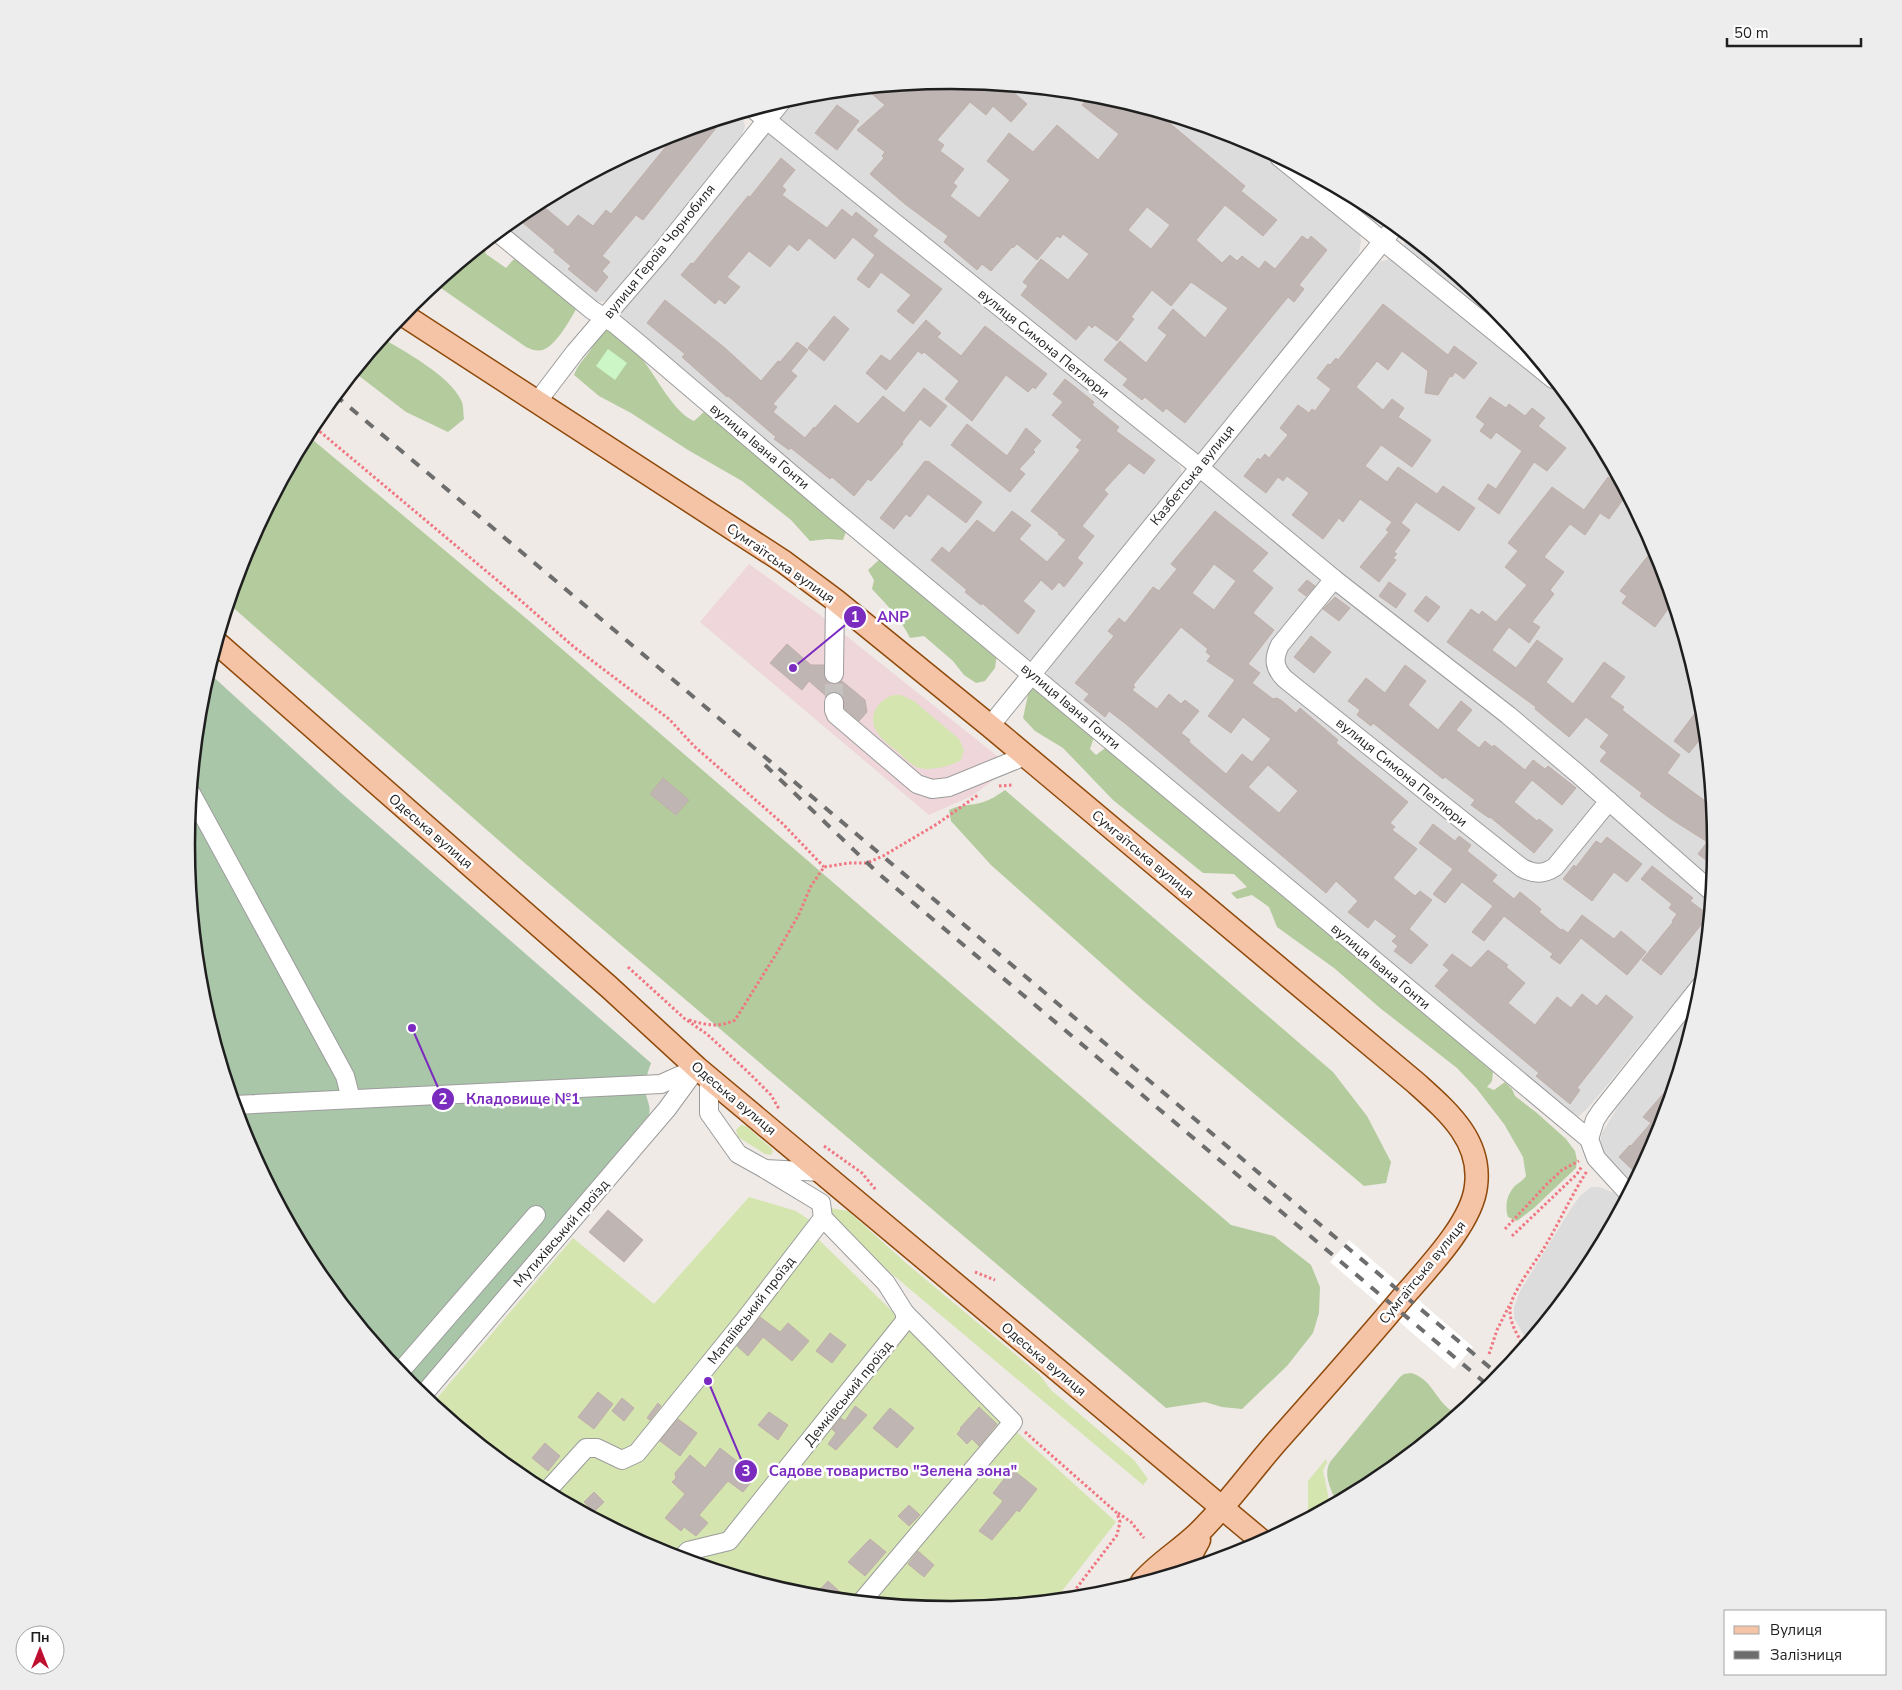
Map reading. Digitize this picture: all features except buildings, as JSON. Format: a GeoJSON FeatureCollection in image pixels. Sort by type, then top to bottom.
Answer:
{"type":"FeatureCollection","features":[{"type":"Feature","properties":{"kind":"main road","name":"Сумгаїтська вулиця"},"geometry":{"type":"LineString","coordinates":[[408,318],[784,562],[835,600],[990,726],[1416,1083],[1459,1124],[1466,1135],[1474,1154],[1477,1177],[1470,1208],[1458,1228],[1424,1272],[1222,1506],[1206,1526],[1186,1564]]}},
{"type":"Feature","properties":{"kind":"main road","name":"Одеська вулиця"},"geometry":{"type":"LineString","coordinates":[[222,647],[609,987],[703,1073],[1170,1466],[1222,1506],[1257,1536]]}},
{"type":"Feature","properties":{"kind":"main road","name":"Сумгаїтська вулиця"},"geometry":{"type":"LineString","coordinates":[[1152,1574],[1206,1526]]}},
{"type":"Feature","properties":{"kind":"street","name":"вулиця Героїв Чорнобиля"},"geometry":{"type":"LineString","coordinates":[[537,402],[567,362],[661,252],[760,115]]}},
{"type":"Feature","properties":{"kind":"street","name":"вулиця Симона Петлюри"},"geometry":{"type":"LineString","coordinates":[[760,115],[1199,467],[1334,578],[1508,715],[1706,886]]}},
{"type":"Feature","properties":{"kind":"street"},"geometry":{"type":"LineString","coordinates":[[1302,176],[1534,364]]}},
{"type":"Feature","properties":{"kind":"street","name":"Казбетська вулиця"},"geometry":{"type":"LineString","coordinates":[[990,726],[1392,231]]}},
{"type":"Feature","properties":{"kind":"street","name":"вулиця Івана Гонти"},"geometry":{"type":"LineString","coordinates":[[503,236],[592,310],[638,343],[828,504],[1589,1139],[1588,1158],[1624,1189]]}},
{"type":"Feature","properties":{"kind":"street","name":"вулиця Симона Петлюри"},"geometry":{"type":"LineString","coordinates":[[1334,578],[1280,645],[1274,663],[1278,672],[1285,679],[1522,868],[1530,872],[1539,874],[1548,872],[1555,867],[1609,802]]}},
{"type":"Feature","properties":{"kind":"street"},"geometry":{"type":"LineString","coordinates":[[834,674],[835,600]]}},
{"type":"Feature","properties":{"kind":"street"},"geometry":{"type":"LineString","coordinates":[[834,702],[836,716],[917,784],[924,787],[932,789],[949,787],[1025,756]]}},
{"type":"Feature","properties":{"kind":"street"},"geometry":{"type":"LineString","coordinates":[[196,802],[345,1076],[351,1099]]}},
{"type":"Feature","properties":{"kind":"street"},"geometry":{"type":"LineString","coordinates":[[1589,1139],[1595,1120],[1601,1111],[1692,996]]}},
{"type":"Feature","properties":{"kind":"street"},"geometry":{"type":"LineString","coordinates":[[241,1104],[660,1084],[703,1073],[709,1113],[738,1154],[821,1203],[823,1218],[886,1283],[905,1317],[1013,1422],[866,1596]]}},
{"type":"Feature","properties":{"kind":"street","name":"Мутихівський проїзд"},"geometry":{"type":"LineString","coordinates":[[427,1390],[667,1109],[703,1073]]}},
{"type":"Feature","properties":{"kind":"street"},"geometry":{"type":"LineString","coordinates":[[765,1169],[822,1172]]}},
{"type":"Feature","properties":{"kind":"street"},"geometry":{"type":"LineString","coordinates":[[404,1367],[536,1215]]}},
{"type":"Feature","properties":{"kind":"street","name":"Матвіївський проїзд"},"geometry":{"type":"LineString","coordinates":[[551,1486],[586,1448],[597,1448],[622,1460],[637,1453],[737,1330],[823,1218]]}},
{"type":"Feature","properties":{"kind":"street","name":"Демківський проїзд"},"geometry":{"type":"LineString","coordinates":[[686,1553],[728,1541],[905,1317]]}},
{"type":"Feature","properties":{"kind":"path"},"geometry":{"type":"LineString","coordinates":[[319,431],[574,647],[669,719],[694,746],[783,824],[824,867]]}},
{"type":"Feature","properties":{"kind":"path"},"geometry":{"type":"LineString","coordinates":[[997,786],[1013,786]]}},
{"type":"Feature","properties":{"kind":"path"},"geometry":{"type":"LineString","coordinates":[[685,1019],[707,1026],[726,1024],[735,1020],[800,914],[811,886],[824,867],[867,862],[883,856],[937,824],[982,792]]}},
{"type":"Feature","properties":{"kind":"path"},"geometry":{"type":"LineString","coordinates":[[628,967],[685,1019],[707,1034],[748,1072],[771,1095],[781,1113]]}},
{"type":"Feature","properties":{"kind":"path"},"geometry":{"type":"LineString","coordinates":[[818,1142],[862,1173],[880,1195]]}},
{"type":"Feature","properties":{"kind":"path"},"geometry":{"type":"LineString","coordinates":[[1505,1229],[1562,1170],[1588,1158]]}},
{"type":"Feature","properties":{"kind":"path"},"geometry":{"type":"LineString","coordinates":[[1489,1354],[1497,1330],[1521,1284],[1551,1236],[1577,1186],[1588,1158]]}},
{"type":"Feature","properties":{"kind":"path"},"geometry":{"type":"LineString","coordinates":[[1512,1236],[1577,1174]]}},
{"type":"Feature","properties":{"kind":"path"},"geometry":{"type":"LineString","coordinates":[[972,1270],[978,1275],[995,1280]]}},
{"type":"Feature","properties":{"kind":"path"},"geometry":{"type":"LineString","coordinates":[[1511,1304],[1512,1324],[1522,1342]]}},
{"type":"Feature","properties":{"kind":"path"},"geometry":{"type":"LineString","coordinates":[[1013,1422],[1117,1513],[1131,1522],[1144,1538]]}},
{"type":"Feature","properties":{"kind":"path"},"geometry":{"type":"LineString","coordinates":[[1074,1591],[1117,1536],[1120,1522],[1117,1513]]}},
{"type":"Feature","properties":{"kind":"shaded area"},"geometry":{"type":"Polygon","coordinates":[[[902,90],[1000,90],[1050,95],[1099,103],[1194,129],[1240,146],[1272,161],[1360,235],[1359,253],[1201,453],[1195,454],[780,122],[780,115],[787,107],[803,103],[852,95],[902,90]]]}},
{"type":"Feature","properties":{"kind":"shaded area"},"geometry":{"type":"Polygon","coordinates":[[[743,119],[745,126],[740,140],[617,295],[606,301],[596,302],[506,234],[573,190],[617,167],[662,146],[743,119]]]}},
{"type":"Feature","properties":{"kind":"shaded area"},"geometry":{"type":"Polygon","coordinates":[[[767,131],[1173,457],[1181,468],[1182,476],[1035,658],[1025,660],[617,318],[618,314],[767,131]]]}},
{"type":"Feature","properties":{"kind":"shaded area"},"geometry":{"type":"Polygon","coordinates":[[[1325,188],[1379,222],[1371,223],[1325,188]]]}},
{"type":"Feature","properties":{"kind":"shaded area"},"geometry":{"type":"Polygon","coordinates":[[[1404,240],[1450,276],[1512,337],[1408,253],[1404,240]]]}},
{"type":"Feature","properties":{"kind":"shaded area"},"geometry":{"type":"Polygon","coordinates":[[[1389,259],[1398,262],[1553,388],[1580,425],[1606,467],[1650,556],[1667,602],[1693,697],[1701,746],[1706,796],[1706,879],[1211,469],[1212,465],[1376,263],[1389,259]]]}},
{"type":"Feature","properties":{"kind":"shaded area"},"geometry":{"type":"Polygon","coordinates":[[[1201,479],[1478,699],[1706,894],[1696,976],[1587,1109],[1579,1116],[1574,1117],[1049,681],[1047,674],[1049,668],[1201,479]]]}},
{"type":"Feature","properties":{"kind":"shaded area"},"geometry":{"type":"Polygon","coordinates":[[[749,564],[820,615],[1011,767],[972,796],[929,815],[700,622],[749,564]]]}},
{"type":"Feature","properties":{"kind":"shaded area"},"geometry":{"type":"Polygon","coordinates":[[[1687,1019],[1667,1088],[1650,1134],[1626,1185],[1617,1178],[1599,1147],[1602,1133],[1619,1105],[1687,1019]]]}},
{"type":"Feature","properties":{"kind":"shaded area"},"geometry":{"type":"Polygon","coordinates":[[[1591,1187],[1599,1187],[1612,1192],[1619,1198],[1580,1265],[1525,1337],[1514,1318],[1514,1307],[1520,1291],[1580,1196],[1591,1187]]]}},
{"type":"Feature","properties":{"kind":"green space"},"geometry":{"type":"Polygon","coordinates":[[[486,249],[486,254],[506,268],[513,260],[518,258],[577,307],[568,324],[549,346],[540,350],[526,347],[440,287],[486,249]]]}},
{"type":"Feature","properties":{"kind":"green space"},"geometry":{"type":"Polygon","coordinates":[[[612,329],[648,366],[679,410],[694,421],[704,412],[722,424],[848,526],[843,540],[810,541],[791,520],[742,481],[688,450],[631,413],[599,396],[574,375],[597,339],[603,333],[612,329]]]}},
{"type":"Feature","properties":{"kind":"green space"},"geometry":{"type":"Polygon","coordinates":[[[387,341],[426,365],[447,382],[462,402],[464,419],[448,432],[406,412],[359,376],[387,341]]]}},
{"type":"Feature","properties":{"kind":"green space"},"geometry":{"type":"Polygon","coordinates":[[[608,349],[627,363],[615,380],[596,366],[608,349]]]}},
{"type":"Feature","properties":{"kind":"green space"},"geometry":{"type":"Polygon","coordinates":[[[313,440],[534,625],[1231,1225],[1274,1236],[1311,1265],[1320,1287],[1319,1313],[1313,1333],[1287,1366],[1242,1409],[1222,1407],[1205,1402],[1166,1408],[520,859],[233,608],[252,556],[273,511],[313,440]]]}},
{"type":"Feature","properties":{"kind":"green space"},"geometry":{"type":"Polygon","coordinates":[[[881,558],[997,653],[995,668],[985,681],[976,683],[964,675],[953,661],[924,636],[910,638],[898,618],[872,589],[874,580],[868,570],[881,558]]]}},
{"type":"Feature","properties":{"kind":"green space"},"geometry":{"type":"Polygon","coordinates":[[[214,677],[341,793],[651,1063],[645,1086],[649,1115],[421,1384],[382,1344],[351,1305],[322,1265],[296,1223],[252,1134],[235,1088],[221,1041],[209,993],[201,944],[196,894],[195,845],[196,796],[201,746],[214,677]]]}},
{"type":"Feature","properties":{"kind":"green space"},"geometry":{"type":"Polygon","coordinates":[[[1038,685],[1095,734],[1090,749],[1096,755],[1104,749],[1113,746],[1426,1008],[1445,1031],[1493,1072],[1492,1081],[1487,1087],[1494,1090],[1505,1082],[1512,1089],[1515,1096],[1566,1139],[1575,1151],[1576,1168],[1534,1208],[1517,1221],[1508,1217],[1506,1205],[1509,1194],[1526,1176],[1523,1157],[1504,1124],[1477,1089],[1457,1068],[1380,1008],[1334,968],[1277,927],[1269,907],[1252,895],[1237,899],[1231,893],[1247,887],[1234,874],[1203,873],[1113,800],[1063,748],[1035,731],[1023,718],[1029,690],[1038,685]]]}},
{"type":"Feature","properties":{"kind":"green space"},"geometry":{"type":"Polygon","coordinates":[[[893,695],[901,695],[914,701],[959,739],[964,750],[961,760],[941,767],[919,768],[910,763],[884,740],[874,726],[873,715],[882,701],[893,695]]]}},
{"type":"Feature","properties":{"kind":"green space"},"geometry":{"type":"Polygon","coordinates":[[[1005,790],[1333,1072],[1367,1116],[1391,1162],[1386,1183],[1364,1186],[1144,1001],[991,865],[951,821],[949,810],[983,802],[1005,790]]]}},
{"type":"Feature","properties":{"kind":"green space"},"geometry":{"type":"Polygon","coordinates":[[[741,1125],[746,1126],[771,1148],[773,1151],[771,1155],[765,1154],[738,1137],[736,1130],[741,1125]]]}},
{"type":"Feature","properties":{"kind":"green space"},"geometry":{"type":"Polygon","coordinates":[[[749,1197],[796,1211],[811,1221],[815,1236],[1009,1425],[1116,1522],[1060,1593],[1000,1600],[902,1600],[852,1595],[803,1587],[708,1561],[662,1544],[617,1523],[573,1500],[531,1474],[491,1445],[436,1399],[573,1238],[654,1304],[749,1197]]]}},
{"type":"Feature","properties":{"kind":"green space"},"geometry":{"type":"Polygon","coordinates":[[[830,1208],[848,1211],[906,1263],[1040,1375],[1051,1390],[1134,1460],[1148,1479],[1143,1485],[836,1227],[832,1220],[830,1208]]]}},
{"type":"Feature","properties":{"kind":"green space"},"geometry":{"type":"Polygon","coordinates":[[[1411,1373],[1425,1380],[1443,1403],[1453,1412],[1371,1474],[1334,1497],[1327,1472],[1330,1462],[1404,1374],[1411,1373]]]}},
{"type":"Feature","properties":{"kind":"green space"},"geometry":{"type":"Polygon","coordinates":[[[1326,1459],[1327,1463],[1323,1470],[1329,1500],[1308,1511],[1308,1481],[1326,1459]]]}},
{"type":"Feature","properties":{"kind":"pier"},"geometry":{"type":"Polygon","coordinates":[[[1349,1240],[1473,1347],[1454,1369],[1330,1262],[1349,1240]]]}},
{"type":"Feature","properties":{"kind":"tunnel"},"geometry":{"type":"LineString","coordinates":[[834,674],[834,702]]}},
{"type":"Feature","properties":{"kind":"railway"},"geometry":{"type":"LineString","coordinates":[[340,400],[1494,1371]]}},
{"type":"Feature","properties":{"kind":"railway"},"geometry":{"type":"LineString","coordinates":[[765,765],[879,874],[1484,1382]]}},
{"type":"Feature","properties":{"kind":"place","name":"ANP"},"geometry":{"type":"Point","coordinates":[793,668]}},
{"type":"Feature","properties":{"kind":"place","name":"Кладовище №1"},"geometry":{"type":"Point","coordinates":[412,1028]}},
{"type":"Feature","properties":{"kind":"place","name":"Садове товариство \"Зелена зона\""},"geometry":{"type":"Point","coordinates":[708,1381]}}]}
